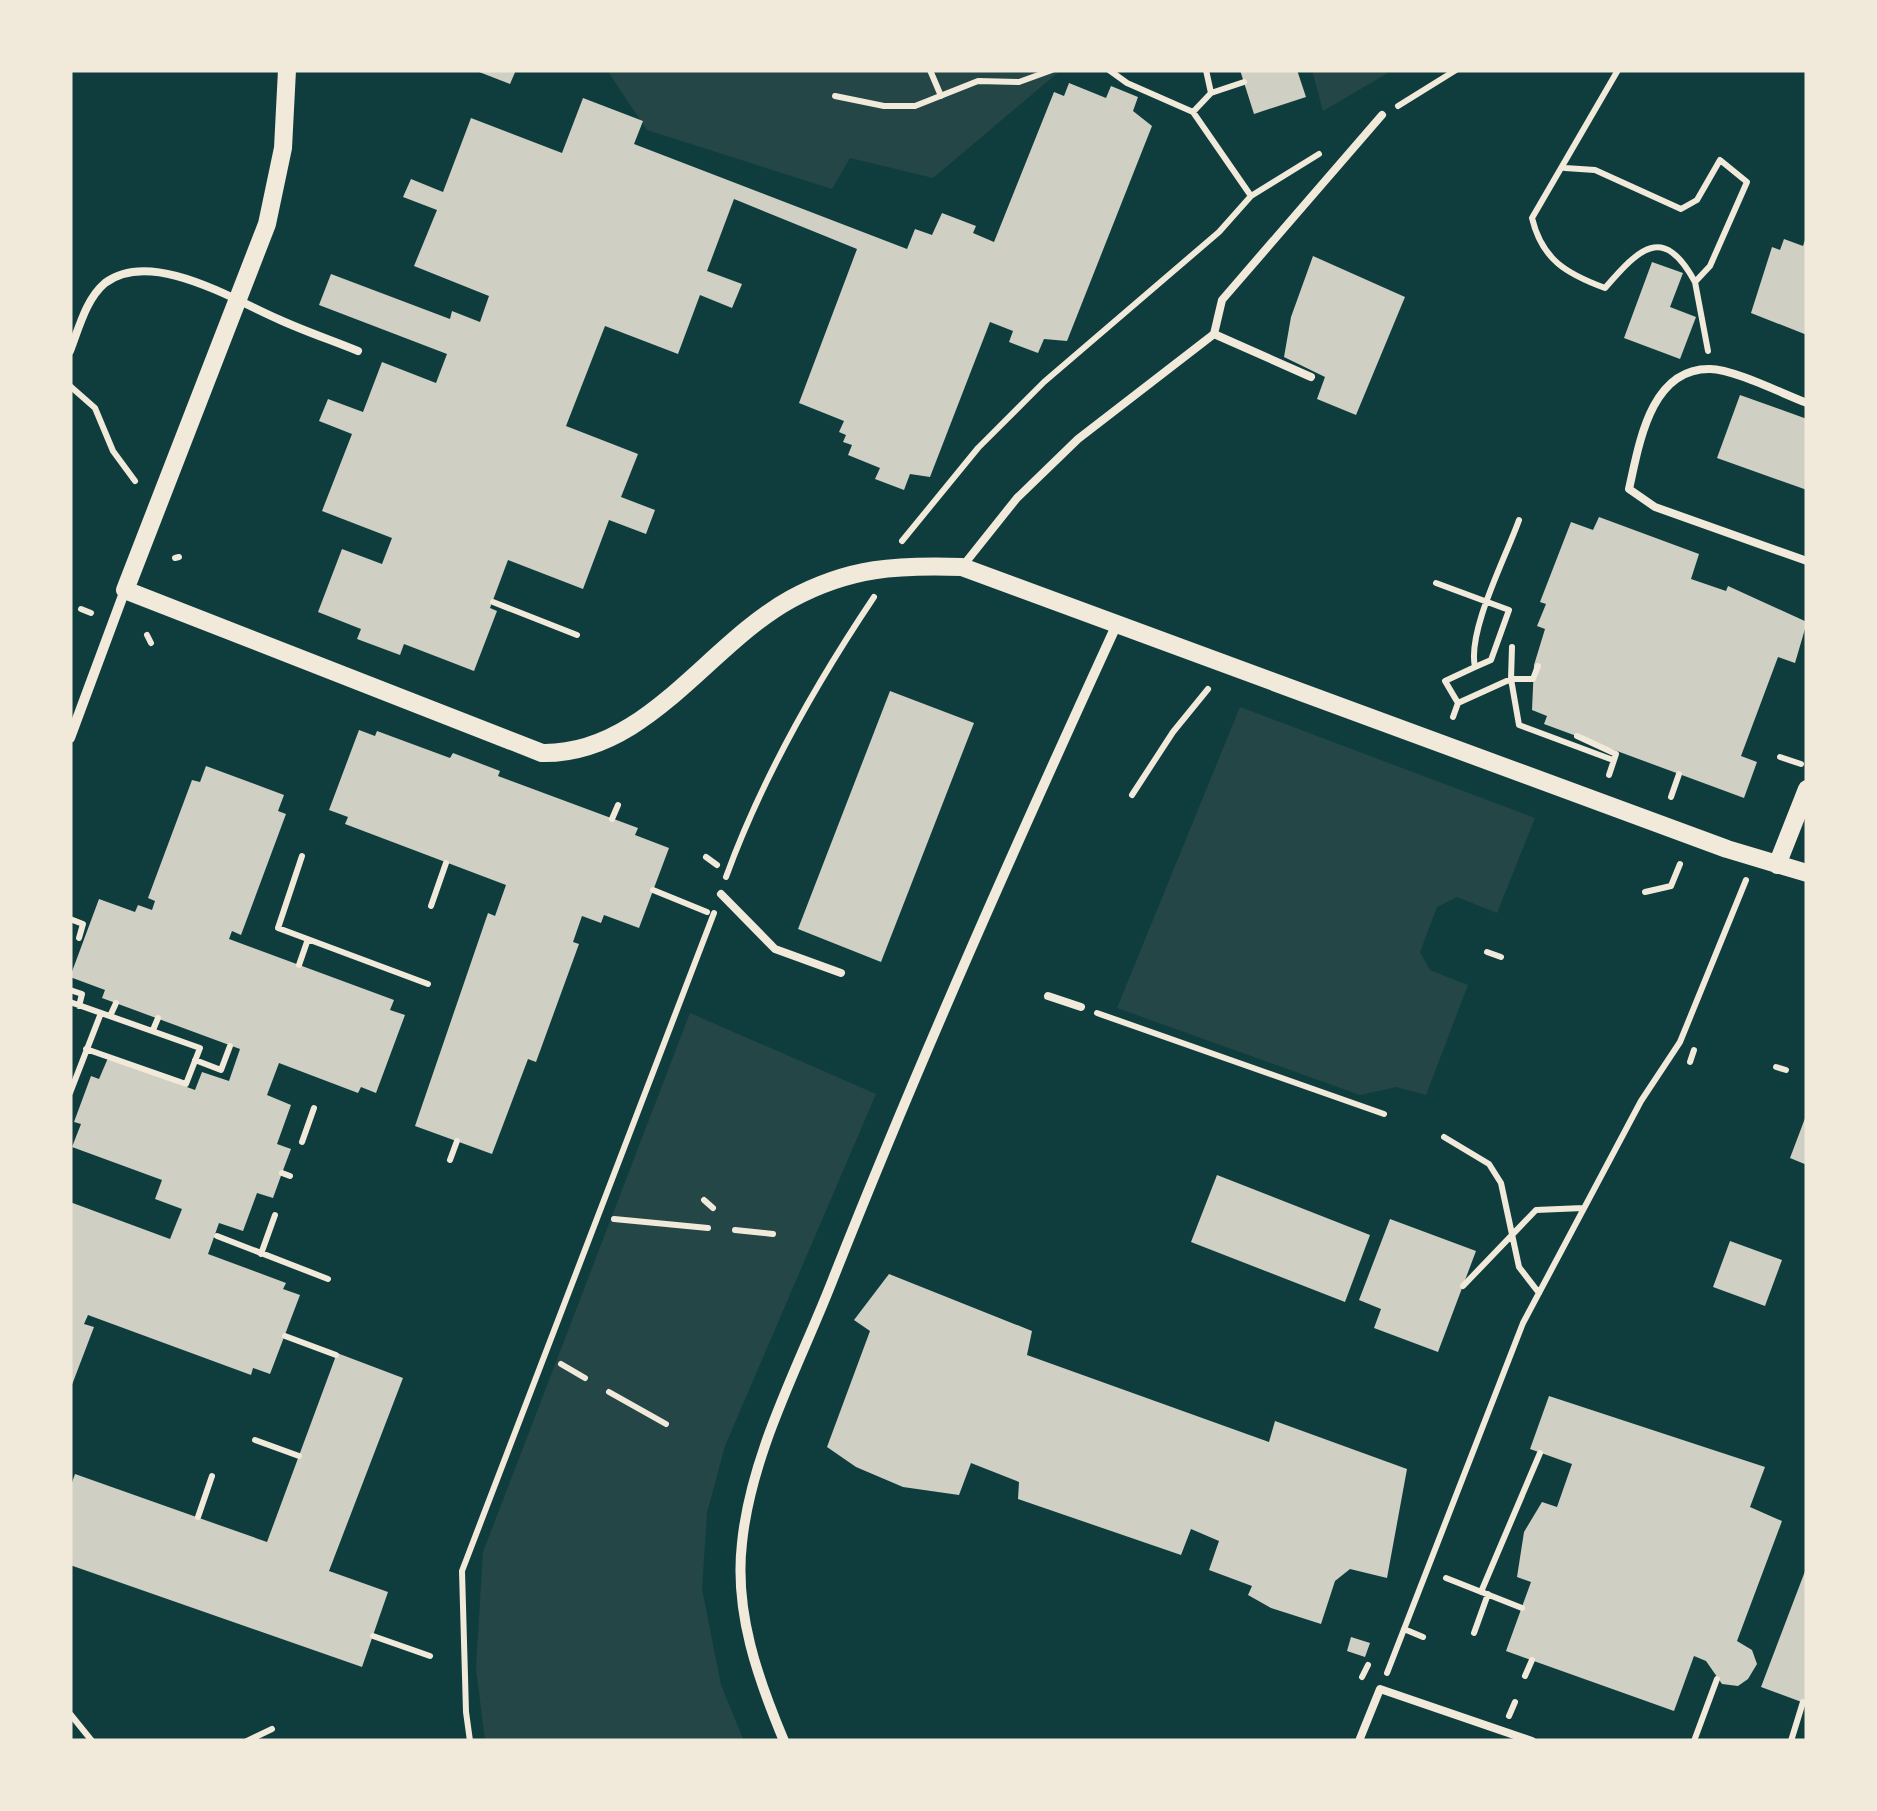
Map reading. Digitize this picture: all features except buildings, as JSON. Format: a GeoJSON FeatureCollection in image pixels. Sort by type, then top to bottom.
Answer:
{"type":"FeatureCollection","features":[{"type":"Feature","properties":{"kind":"street"},"geometry":{"type":"LineString","coordinates":[[70,738],[238,298],[277,184],[287,70]]}},
{"type":"Feature","properties":{"kind":"street"},"geometry":{"type":"LineString","coordinates":[[126,590],[542,753],[565,753],[624,731],[789,600],[839,578],[890,564],[962,567],[1116,626],[1807,873]]}},
{"type":"Feature","properties":{"kind":"street"},"geometry":{"type":"LineString","coordinates":[[784,1741],[761,1684],[747,1627],[740,1562],[750,1495],[858,1217],[956,981],[1116,626]]}},
{"type":"Feature","properties":{"kind":"street"},"geometry":{"type":"LineString","coordinates":[[1777,865],[1807,790]]}},
{"type":"Feature","properties":{"kind":"lane"},"geometry":{"type":"LineString","coordinates":[[962,567],[1018,498],[1078,439],[1214,334],[1222,300],[1382,116]]}},
{"type":"Feature","properties":{"kind":"lane"},"geometry":{"type":"LineString","coordinates":[[70,351],[90,300],[122,273],[167,275],[238,298],[358,351]]}},
{"type":"Feature","properties":{"kind":"lane"},"geometry":{"type":"LineString","coordinates":[[1214,334],[1311,377]]}},
{"type":"Feature","properties":{"kind":"lane"},"geometry":{"type":"LineString","coordinates":[[1807,403],[1711,368],[1678,378],[1646,416],[1628,489],[1655,507],[1807,561]]}},
{"type":"Feature","properties":{"kind":"lane"},"geometry":{"type":"LineString","coordinates":[[721,894],[775,949],[840,973]]}},
{"type":"Feature","properties":{"kind":"lane"},"geometry":{"type":"LineString","coordinates":[[1048,996],[1081,1008]]}},
{"type":"Feature","properties":{"kind":"lane"},"geometry":{"type":"LineString","coordinates":[[1359,1741],[1380,1689],[1532,1741]]}},
{"type":"Feature","properties":{"kind":"path"},"geometry":{"type":"LineString","coordinates":[[930,70],[941,96]]}},
{"type":"Feature","properties":{"kind":"path"},"geometry":{"type":"LineString","coordinates":[[835,96],[884,106],[915,106],[978,81],[1019,82],[1052,70]]}},
{"type":"Feature","properties":{"kind":"path"},"geometry":{"type":"LineString","coordinates":[[1109,70],[1125,87],[1193,112],[1251,196]]}},
{"type":"Feature","properties":{"kind":"path"},"geometry":{"type":"LineString","coordinates":[[1206,70],[1211,93]]}},
{"type":"Feature","properties":{"kind":"path"},"geometry":{"type":"LineString","coordinates":[[1382,116],[1456,70]]}},
{"type":"Feature","properties":{"kind":"path"},"geometry":{"type":"LineString","coordinates":[[1618,70],[1532,218],[1538,246],[1568,274],[1605,288],[1637,251],[1662,246],[1681,256],[1695,282],[1711,368]]}},
{"type":"Feature","properties":{"kind":"path"},"geometry":{"type":"LineString","coordinates":[[1193,112],[1211,93],[1244,82]]}},
{"type":"Feature","properties":{"kind":"path"},"geometry":{"type":"LineString","coordinates":[[900,545],[978,448],[1044,382],[1220,232],[1251,196],[1322,152]]}},
{"type":"Feature","properties":{"kind":"path"},"geometry":{"type":"LineString","coordinates":[[1564,168],[1595,170],[1681,209],[1697,200],[1720,160],[1747,182],[1710,266],[1695,282]]}},
{"type":"Feature","properties":{"kind":"path"},"geometry":{"type":"LineString","coordinates":[[70,386],[95,408],[113,452],[135,481]]}},
{"type":"Feature","properties":{"kind":"path"},"geometry":{"type":"LineString","coordinates":[[1476,667],[1471,648],[1519,520]]}},
{"type":"Feature","properties":{"kind":"path"},"geometry":{"type":"LineString","coordinates":[[1436,582],[1509,610],[1491,660],[1445,681],[1458,703]]}},
{"type":"Feature","properties":{"kind":"path"},"geometry":{"type":"LineString","coordinates":[[470,1741],[462,1571],[747,824],[792,730],[874,596]]}},
{"type":"Feature","properties":{"kind":"path"},"geometry":{"type":"LineString","coordinates":[[493,602],[577,636]]}},
{"type":"Feature","properties":{"kind":"path"},"geometry":{"type":"LineString","coordinates":[[80,609],[91,614]]}},
{"type":"Feature","properties":{"kind":"path"},"geometry":{"type":"LineString","coordinates":[[1512,647],[1511,679],[1519,725],[1613,760]]}},
{"type":"Feature","properties":{"kind":"path"},"geometry":{"type":"LineString","coordinates":[[1453,717],[1458,703],[1511,679],[1532,679],[1538,666]]}},
{"type":"Feature","properties":{"kind":"path"},"geometry":{"type":"LineString","coordinates":[[1132,796],[1172,732],[1208,689]]}},
{"type":"Feature","properties":{"kind":"path"},"geometry":{"type":"LineString","coordinates":[[1577,736],[1574,739],[1616,754],[1608,775]]}},
{"type":"Feature","properties":{"kind":"path"},"geometry":{"type":"LineString","coordinates":[[1780,757],[1802,764]]}},
{"type":"Feature","properties":{"kind":"path"},"geometry":{"type":"LineString","coordinates":[[1671,797],[1679,774]]}},
{"type":"Feature","properties":{"kind":"path"},"geometry":{"type":"LineString","coordinates":[[612,819],[618,805]]}},
{"type":"Feature","properties":{"kind":"path"},"geometry":{"type":"LineString","coordinates":[[302,856],[278,928],[428,984]]}},
{"type":"Feature","properties":{"kind":"path"},"geometry":{"type":"LineString","coordinates":[[706,857],[716,865]]}},
{"type":"Feature","properties":{"kind":"path"},"geometry":{"type":"LineString","coordinates":[[431,906],[446,863]]}},
{"type":"Feature","properties":{"kind":"path"},"geometry":{"type":"LineString","coordinates":[[1645,892],[1671,886],[1680,864]]}},
{"type":"Feature","properties":{"kind":"path"},"geometry":{"type":"LineString","coordinates":[[1394,1654],[1469,1455],[1539,1293],[1641,1101],[1680,1042],[1744,886]]}},
{"type":"Feature","properties":{"kind":"path"},"geometry":{"type":"LineString","coordinates":[[653,890],[698,908]]}},
{"type":"Feature","properties":{"kind":"path"},"geometry":{"type":"LineString","coordinates":[[70,919],[83,924],[77,938]]}},
{"type":"Feature","properties":{"kind":"path"},"geometry":{"type":"LineString","coordinates":[[299,965],[308,939]]}},
{"type":"Feature","properties":{"kind":"path"},"geometry":{"type":"LineString","coordinates":[[1487,952],[1501,957]]}},
{"type":"Feature","properties":{"kind":"path"},"geometry":{"type":"LineString","coordinates":[[70,990],[82,994],[79,1006]]}},
{"type":"Feature","properties":{"kind":"path"},"geometry":{"type":"LineString","coordinates":[[70,1002],[200,1048],[186,1084],[86,1049]]}},
{"type":"Feature","properties":{"kind":"path"},"geometry":{"type":"LineString","coordinates":[[111,1014],[116,1002]]}},
{"type":"Feature","properties":{"kind":"path"},"geometry":{"type":"LineString","coordinates":[[1081,1008],[1384,1114]]}},
{"type":"Feature","properties":{"kind":"path"},"geometry":{"type":"LineString","coordinates":[[70,1093],[101,1013]]}},
{"type":"Feature","properties":{"kind":"path"},"geometry":{"type":"LineString","coordinates":[[154,1030],[158,1018]]}},
{"type":"Feature","properties":{"kind":"path"},"geometry":{"type":"LineString","coordinates":[[195,1060],[221,1070],[230,1046]]}},
{"type":"Feature","properties":{"kind":"path"},"geometry":{"type":"LineString","coordinates":[[1690,1062],[1694,1050]]}},
{"type":"Feature","properties":{"kind":"path"},"geometry":{"type":"LineString","coordinates":[[1776,1067],[1786,1070]]}},
{"type":"Feature","properties":{"kind":"path"},"geometry":{"type":"LineString","coordinates":[[302,1142],[314,1108]]}},
{"type":"Feature","properties":{"kind":"path"},"geometry":{"type":"LineString","coordinates":[[1444,1138],[1488,1164],[1506,1192],[1518,1267],[1539,1293]]}},
{"type":"Feature","properties":{"kind":"path"},"geometry":{"type":"LineString","coordinates":[[450,1160],[457,1142]]}},
{"type":"Feature","properties":{"kind":"path"},"geometry":{"type":"LineString","coordinates":[[704,1200],[713,1208]]}},
{"type":"Feature","properties":{"kind":"path"},"geometry":{"type":"LineString","coordinates":[[1464,1286],[1536,1210],[1584,1208]]}},
{"type":"Feature","properties":{"kind":"path"},"geometry":{"type":"LineString","coordinates":[[262,1254],[274,1215]]}},
{"type":"Feature","properties":{"kind":"path"},"geometry":{"type":"LineString","coordinates":[[614,1220],[708,1228]]}},
{"type":"Feature","properties":{"kind":"path"},"geometry":{"type":"LineString","coordinates":[[734,1230],[773,1234]]}},
{"type":"Feature","properties":{"kind":"path"},"geometry":{"type":"LineString","coordinates":[[217,1236],[328,1279]]}},
{"type":"Feature","properties":{"kind":"path"},"geometry":{"type":"LineString","coordinates":[[285,1336],[336,1355]]}},
{"type":"Feature","properties":{"kind":"path"},"geometry":{"type":"LineString","coordinates":[[561,1364],[586,1378]]}},
{"type":"Feature","properties":{"kind":"path"},"geometry":{"type":"LineString","coordinates":[[609,1392],[666,1424]]}},
{"type":"Feature","properties":{"kind":"path"},"geometry":{"type":"LineString","coordinates":[[255,1440],[299,1456]]}},
{"type":"Feature","properties":{"kind":"path"},"geometry":{"type":"LineString","coordinates":[[1474,1633],[1484,1593],[1540,1453]]}},
{"type":"Feature","properties":{"kind":"path"},"geometry":{"type":"LineString","coordinates":[[198,1517],[212,1476]]}},
{"type":"Feature","properties":{"kind":"path"},"geometry":{"type":"LineString","coordinates":[[1446,1578],[1522,1608]]}},
{"type":"Feature","properties":{"kind":"path"},"geometry":{"type":"LineString","coordinates":[[1404,1629],[1423,1637]]}},
{"type":"Feature","properties":{"kind":"path"},"geometry":{"type":"LineString","coordinates":[[373,1636],[430,1656]]}},
{"type":"Feature","properties":{"kind":"path"},"geometry":{"type":"LineString","coordinates":[[1526,1676],[1532,1660]]}},
{"type":"Feature","properties":{"kind":"path"},"geometry":{"type":"LineString","coordinates":[[1694,1741],[1717,1679]]}},
{"type":"Feature","properties":{"kind":"path"},"geometry":{"type":"LineString","coordinates":[[1791,1741],[1803,1702]]}},
{"type":"Feature","properties":{"kind":"path"},"geometry":{"type":"LineString","coordinates":[[71,1715],[92,1741]]}},
{"type":"Feature","properties":{"kind":"path"},"geometry":{"type":"LineString","coordinates":[[247,1741],[272,1729]]}},
{"type":"Feature","properties":{"kind":"shaded area"},"geometry":{"type":"Polygon","coordinates":[[[607,70],[1061,70],[933,178],[850,158],[832,189],[647,130],[607,70]]]}},
{"type":"Feature","properties":{"kind":"shaded area"},"geometry":{"type":"Polygon","coordinates":[[[1312,70],[1393,70],[1323,111],[1312,70]]]}},
{"type":"Feature","properties":{"kind":"shaded area"},"geometry":{"type":"Polygon","coordinates":[[[1240,707],[1535,818],[1497,913],[1457,897],[1437,907],[1420,952],[1430,970],[1468,985],[1426,1095],[1396,1087],[1360,1095],[1117,1008],[1240,707]]]}},
{"type":"Feature","properties":{"kind":"shaded area"},"geometry":{"type":"Polygon","coordinates":[[[690,1013],[876,1094],[725,1446],[707,1513],[702,1589],[721,1685],[744,1741],[485,1741],[476,1668],[483,1552],[690,1013]]]}}]}
